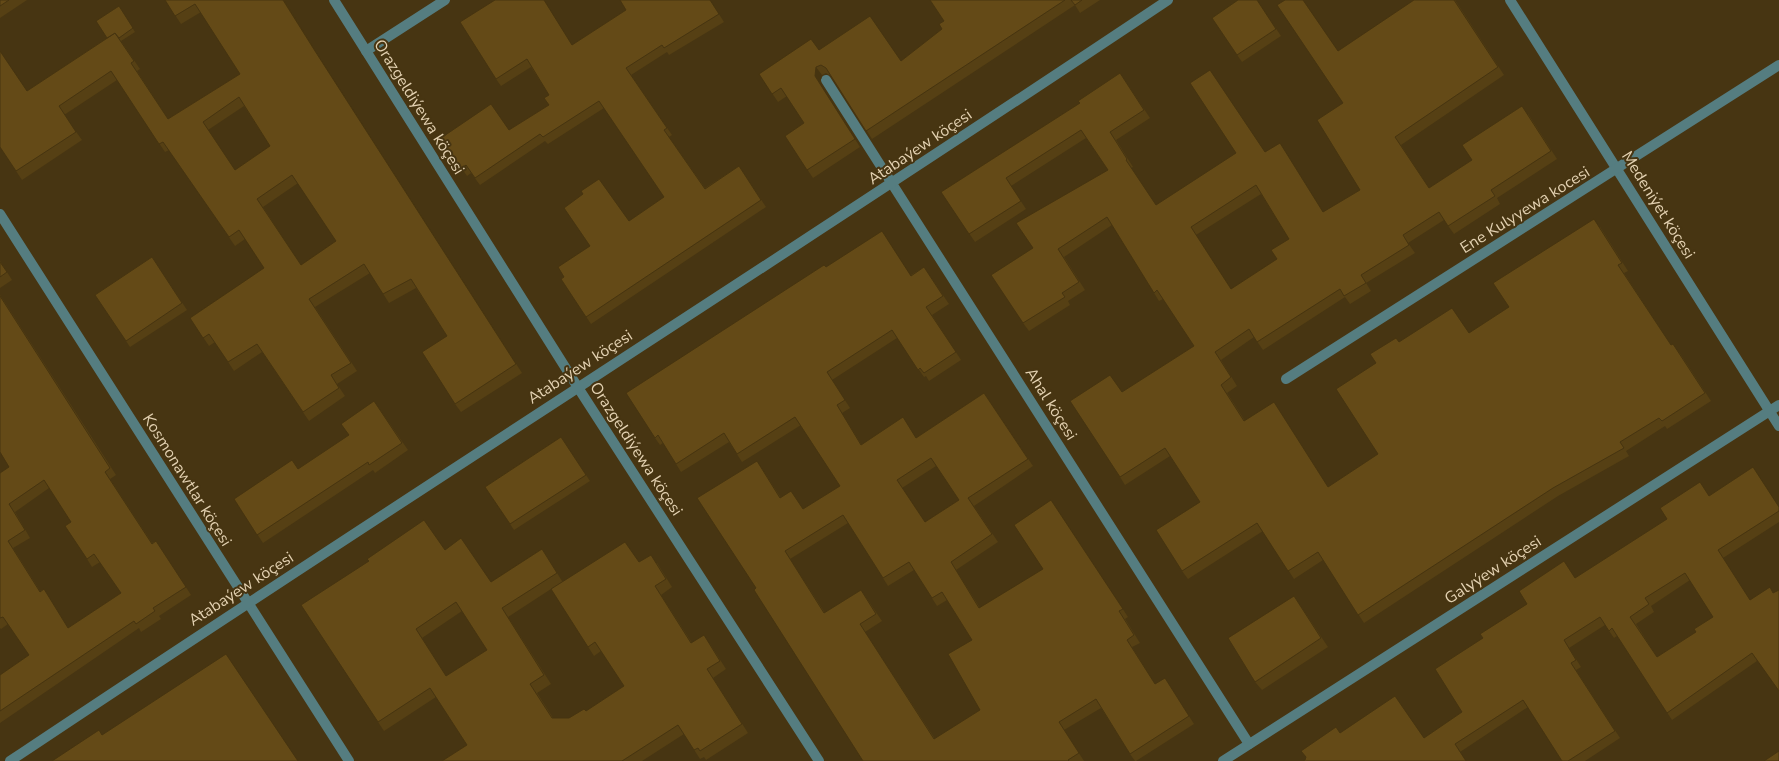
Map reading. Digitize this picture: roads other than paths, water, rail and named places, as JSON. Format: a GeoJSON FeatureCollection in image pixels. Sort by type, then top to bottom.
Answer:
{"type":"FeatureCollection","features":[{"type":"Feature","properties":{"kind":"street","name":"Orazgeldiýewa köçesi"},"geometry":{"type":"LineString","coordinates":[[334,0],[577,386],[819,761]]}},
{"type":"Feature","properties":{"kind":"street"},"geometry":{"type":"LineString","coordinates":[[366,52],[445,0]]}},
{"type":"Feature","properties":{"kind":"street","name":"Atabaýew köçesi"},"geometry":{"type":"LineString","coordinates":[[10,761],[247,602],[577,386],[893,184],[1168,0]]}},
{"type":"Feature","properties":{"kind":"street","name":"Medeniýet köçesi"},"geometry":{"type":"LineString","coordinates":[[1510,0],[1779,426]]}},
{"type":"Feature","properties":{"kind":"street","name":"Ene Kulyyewa kocesi"},"geometry":{"type":"LineString","coordinates":[[1286,379],[1779,65]]}},
{"type":"Feature","properties":{"kind":"street","name":"Ahal köçesi"},"geometry":{"type":"LineString","coordinates":[[826,80],[1249,744]]}},
{"type":"Feature","properties":{"kind":"street","name":"Kosmonawtlar köçesi"},"geometry":{"type":"LineString","coordinates":[[0,214],[349,761]]}},
{"type":"Feature","properties":{"kind":"street","name":"Galyýew köçesi"},"geometry":{"type":"LineString","coordinates":[[1223,761],[1779,405]]}}]}
